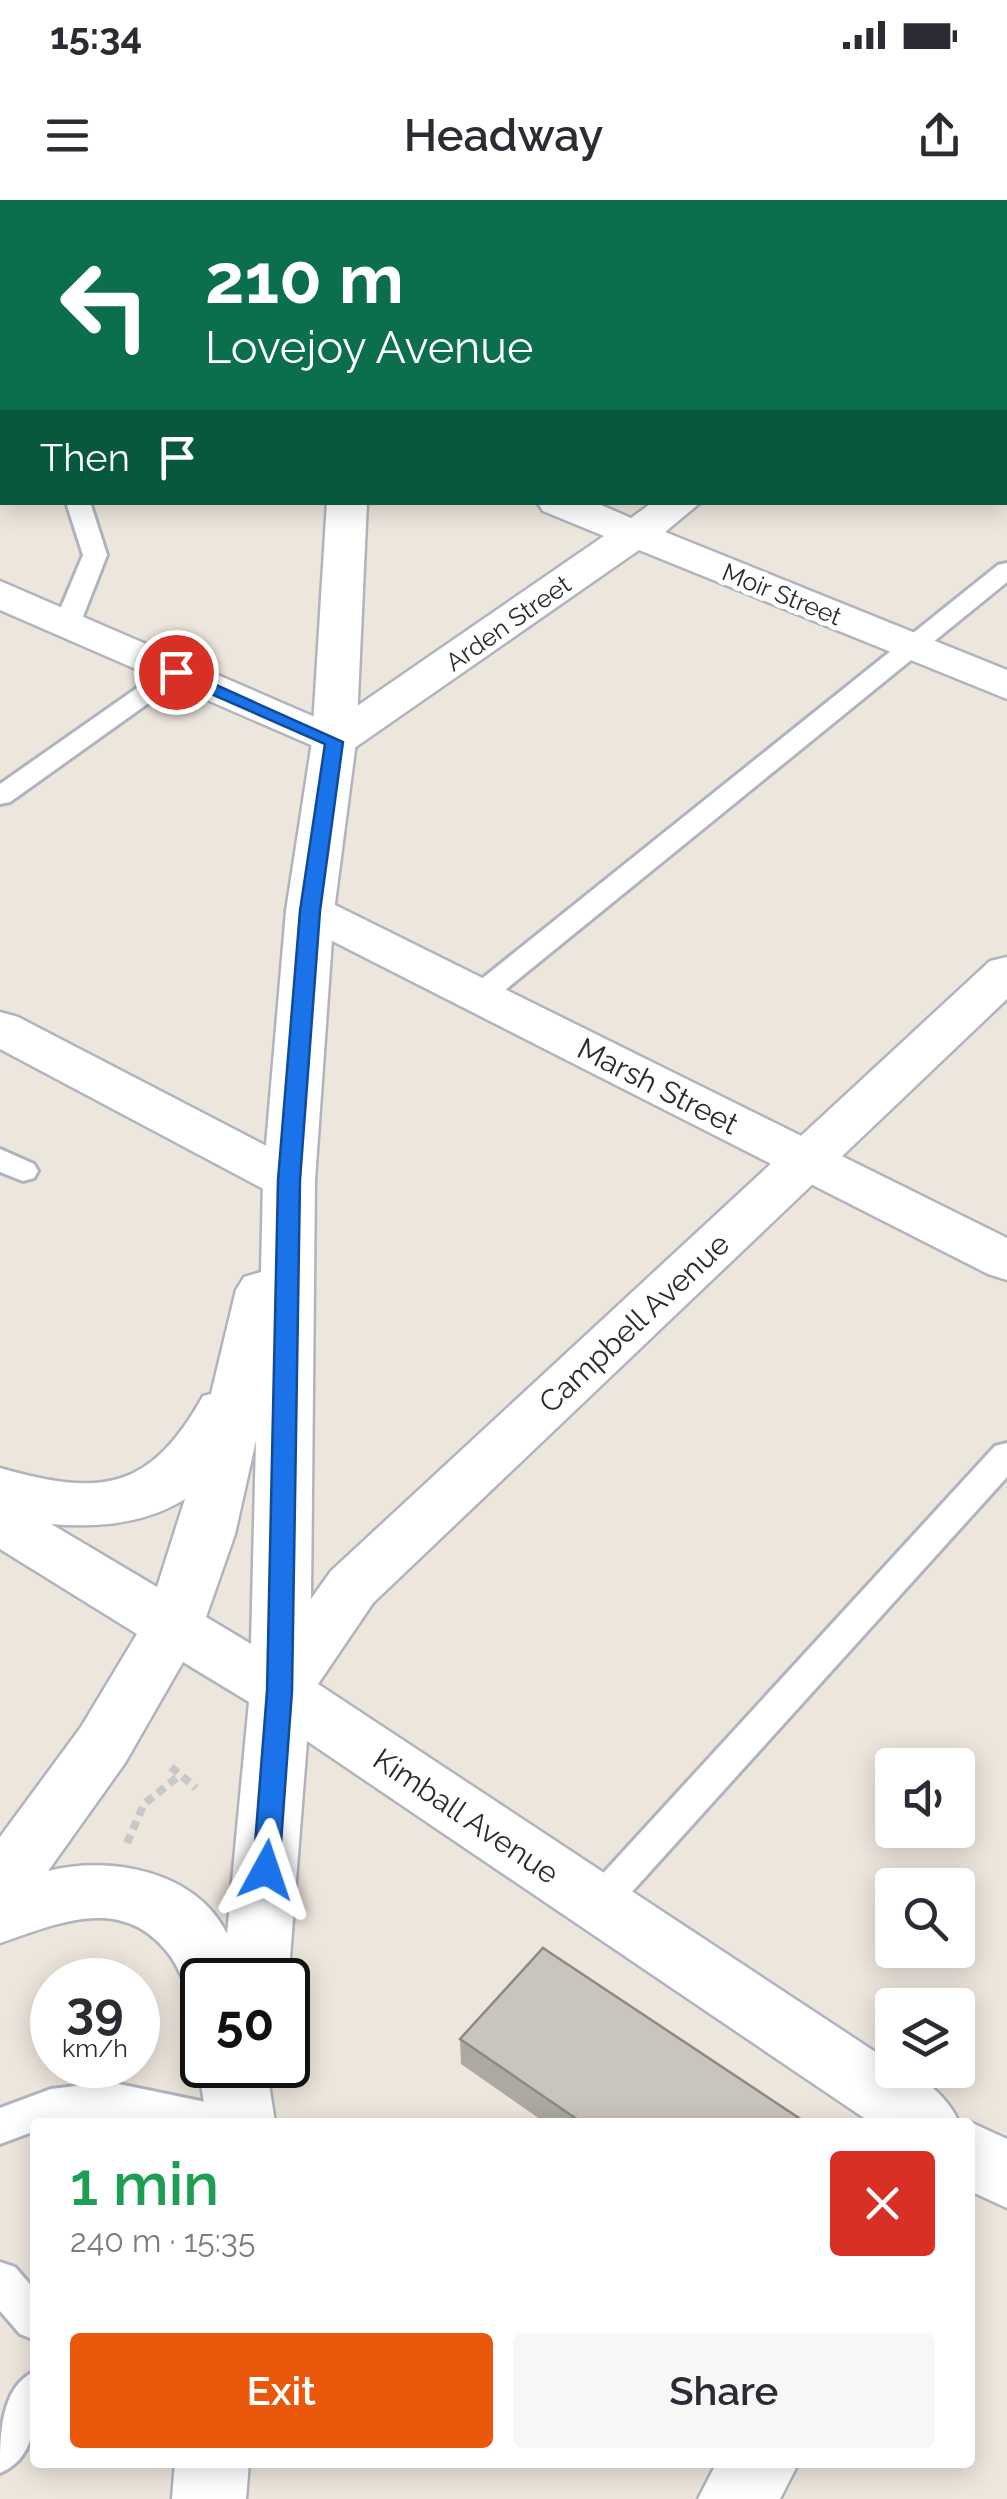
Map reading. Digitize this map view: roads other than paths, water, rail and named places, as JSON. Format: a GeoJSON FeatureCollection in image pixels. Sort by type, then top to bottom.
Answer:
{"type":"FeatureCollection","features":[{"type":"Feature","properties":{"kind":"main road"},"geometry":{"type":"LineString","coordinates":[[258,1958],[280,1691],[289,1180],[310,911],[334,742],[347,505]]}},
{"type":"Feature","properties":{"kind":"main road","name":"Moir Street"},"geometry":{"type":"LineString","coordinates":[[565,505],[1007,686]]}},
{"type":"Feature","properties":{"kind":"main road","name":"Arden Street"},"geometry":{"type":"LineString","coordinates":[[334,742],[677,505]]}},
{"type":"Feature","properties":{"kind":"main road"},"geometry":{"type":"LineString","coordinates":[[0,594],[334,742]]}},
{"type":"Feature","properties":{"kind":"main road","name":"Marsh Street"},"geometry":{"type":"LineString","coordinates":[[310,911],[1007,1261]]}},
{"type":"Feature","properties":{"kind":"main road","name":"Campbell Avenue"},"geometry":{"type":"LineString","coordinates":[[280,1691],[352,1587],[1007,972]]}},
{"type":"Feature","properties":{"kind":"main road"},"geometry":{"type":"LineString","coordinates":[[0,1028],[289,1180]]}},
{"type":"Feature","properties":{"kind":"main road"},"geometry":{"type":"LineString","coordinates":[[0,1887],[103,1745],[173,1626],[206,1534],[289,1180]]}},
{"type":"Feature","properties":{"kind":"main road"},"geometry":{"type":"LineString","coordinates":[[0,1490],[74,1505],[119,1502],[154,1492],[194,1460],[243,1379]]}},
{"type":"Feature","properties":{"kind":"main road","name":"Kimball Avenue"},"geometry":{"type":"LineString","coordinates":[[0,1520],[280,1691],[919,2118]]}},
{"type":"Feature","properties":{"kind":"main road"},"geometry":{"type":"LineString","coordinates":[[0,1916],[25,1903],[83,1888],[134,1892],[172,1914],[207,1951],[209,1958]]}},
{"type":"Feature","properties":{"kind":"main road"},"geometry":{"type":"LineString","coordinates":[[236,2088],[241,2118]]}},
{"type":"Feature","properties":{"kind":"main road"},"geometry":{"type":"LineString","coordinates":[[242,2118],[246,2088]]}},
{"type":"Feature","properties":{"kind":"main road"},"geometry":{"type":"LineString","coordinates":[[735,2499],[758,2468]]}},
{"type":"Feature","properties":{"kind":"lane"},"geometry":{"type":"LineString","coordinates":[[67,624],[95,555],[79,505]]}},
{"type":"Feature","properties":{"kind":"lane"},"geometry":{"type":"LineString","coordinates":[[478,996],[1007,570]]}},
{"type":"Feature","properties":{"kind":"lane"},"geometry":{"type":"LineString","coordinates":[[0,796],[176,672]]}},
{"type":"Feature","properties":{"kind":"lane"},"geometry":{"type":"LineString","coordinates":[[598,1904],[1007,1456]]}},
{"type":"Feature","properties":{"kind":"lane"},"geometry":{"type":"LineString","coordinates":[[0,2126],[51,2107],[108,2100],[196,2118]]}},
{"type":"Feature","properties":{"kind":"lane"},"geometry":{"type":"LineString","coordinates":[[0,2281],[30,2314]]}},
{"type":"Feature","properties":{"kind":"lane"},"geometry":{"type":"LineString","coordinates":[[0,2452],[30,2400]]}}]}
